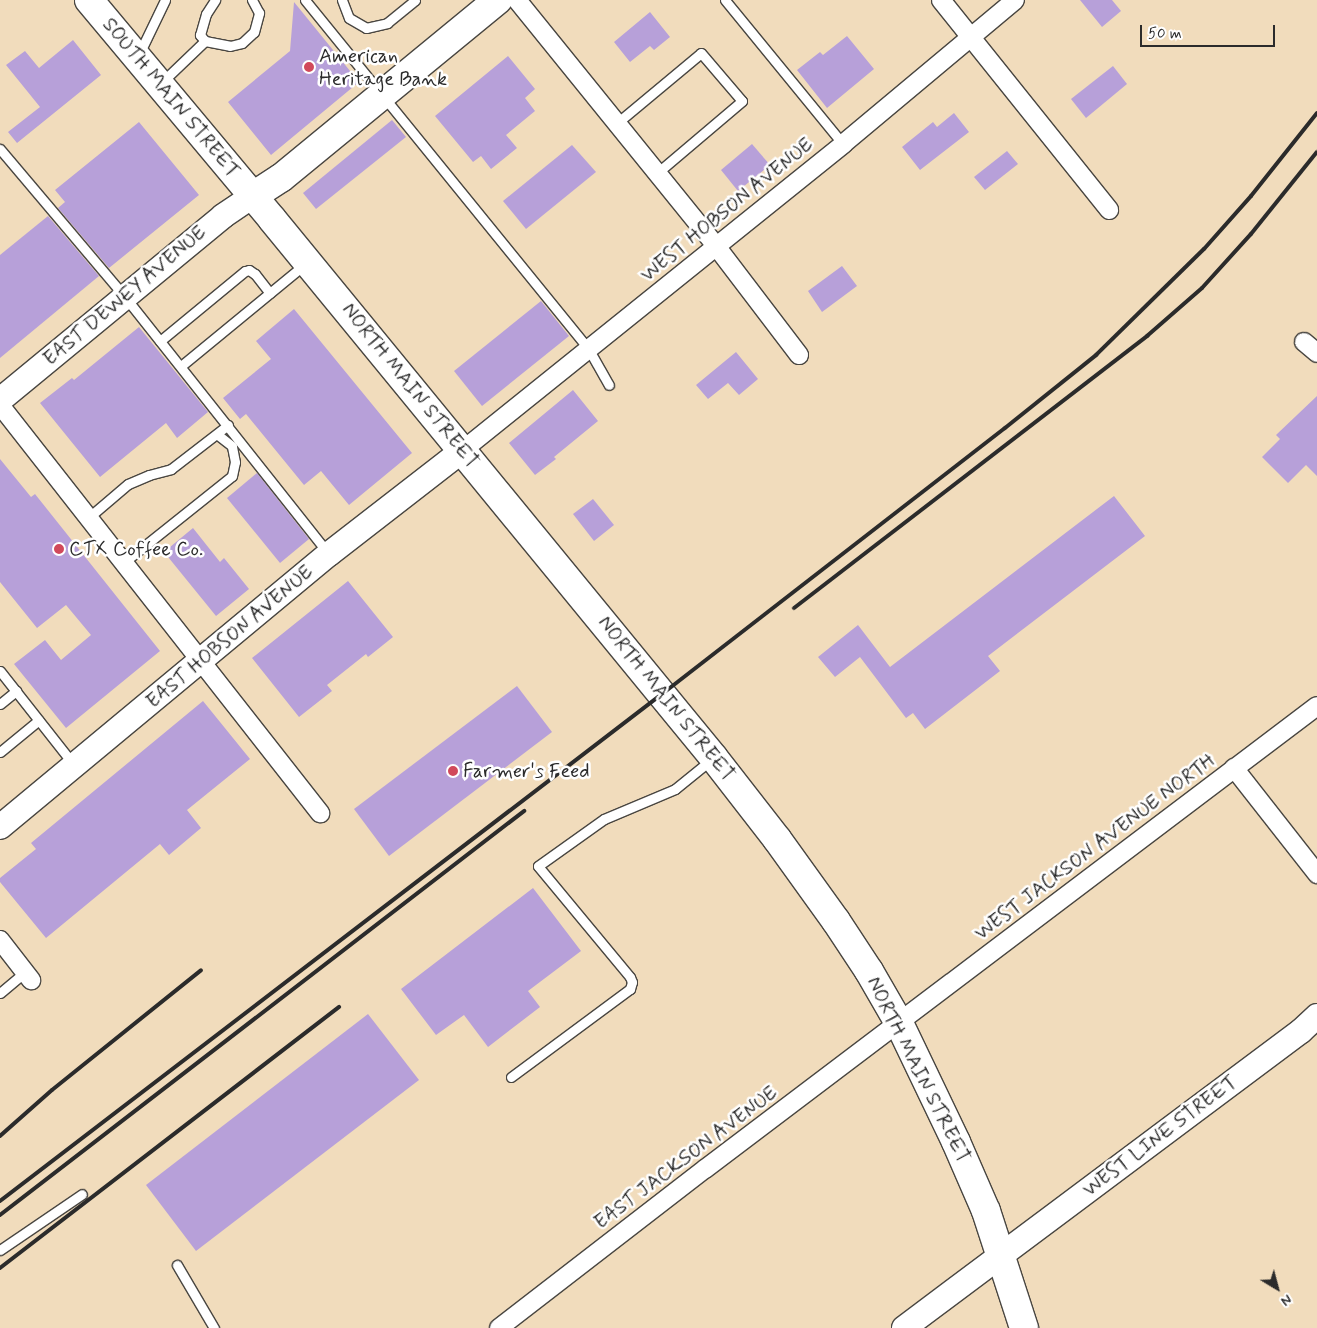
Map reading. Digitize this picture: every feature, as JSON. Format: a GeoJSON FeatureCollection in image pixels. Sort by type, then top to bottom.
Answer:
{"type":"FeatureCollection","features":[{"type":"Feature","properties":{"kind":"main road","name":"SOUTH MAIN STREET"},"geometry":{"type":"LineString","coordinates":[[89,0],[253,196]]}},
{"type":"Feature","properties":{"kind":"main road"},"geometry":{"type":"LineString","coordinates":[[253,196],[281,178],[498,0]]}},
{"type":"Feature","properties":{"kind":"main road","name":"NORTH MAIN STREET"},"geometry":{"type":"LineString","coordinates":[[253,196],[714,758],[777,839],[836,921],[869,971],[899,1023],[956,1142],[1001,1254],[1024,1328]]}},
{"type":"Feature","properties":{"kind":"street"},"geometry":{"type":"LineString","coordinates":[[517,0],[716,246],[799,355]]}},
{"type":"Feature","properties":{"kind":"street"},"geometry":{"type":"LineString","coordinates":[[941,0],[1109,210]]}},
{"type":"Feature","properties":{"kind":"street","name":"WEST HOBSON AVENUE"},"geometry":{"type":"LineString","coordinates":[[463,450],[843,144],[1015,0]]}},
{"type":"Feature","properties":{"kind":"street","name":"EAST DEWEY AVENUE"},"geometry":{"type":"LineString","coordinates":[[0,400],[223,216],[253,196]]}},
{"type":"Feature","properties":{"kind":"street"},"geometry":{"type":"LineString","coordinates":[[0,405],[320,813]]}},
{"type":"Feature","properties":{"kind":"street","name":"EAST HOBSON AVENUE"},"geometry":{"type":"LineString","coordinates":[[0,827],[329,554],[463,450]]}},
{"type":"Feature","properties":{"kind":"street","name":"WEST JACKSON AVENUE NORTH"},"geometry":{"type":"LineString","coordinates":[[899,1023],[1317,706]]}},
{"type":"Feature","properties":{"kind":"street"},"geometry":{"type":"LineString","coordinates":[[1234,768],[1317,874]]}},
{"type":"Feature","properties":{"kind":"street"},"geometry":{"type":"LineString","coordinates":[[0,940],[28,976]]}},
{"type":"Feature","properties":{"kind":"street","name":"WEST LINE STREET"},"geometry":{"type":"LineString","coordinates":[[904,1328],[1293,1037],[1317,1016]]}},
{"type":"Feature","properties":{"kind":"street","name":"EAST JACKSON AVENUE"},"geometry":{"type":"LineString","coordinates":[[499,1328],[705,1169],[899,1023]]}},
{"type":"Feature","properties":{"kind":"lane"},"geometry":{"type":"LineString","coordinates":[[137,57],[165,0]]}},
{"type":"Feature","properties":{"kind":"lane"},"geometry":{"type":"LineString","coordinates":[[215,0],[206,14],[200,35],[204,41],[230,46],[242,44],[254,32],[259,13],[252,0]]}},
{"type":"Feature","properties":{"kind":"lane"},"geometry":{"type":"LineString","coordinates":[[305,0],[589,350],[609,385]]}},
{"type":"Feature","properties":{"kind":"lane"},"geometry":{"type":"LineString","coordinates":[[342,0],[349,18],[366,28],[388,23],[415,0]]}},
{"type":"Feature","properties":{"kind":"lane"},"geometry":{"type":"LineString","coordinates":[[725,0],[843,144]]}},
{"type":"Feature","properties":{"kind":"lane"},"geometry":{"type":"LineString","coordinates":[[160,84],[204,41]]}},
{"type":"Feature","properties":{"kind":"lane"},"geometry":{"type":"LineString","coordinates":[[617,123],[702,53],[742,101],[657,173]]}},
{"type":"Feature","properties":{"kind":"lane"},"geometry":{"type":"LineString","coordinates":[[0,149],[181,366],[329,554]]}},
{"type":"Feature","properties":{"kind":"lane"},"geometry":{"type":"LineString","coordinates":[[181,366],[308,262]]}},
{"type":"Feature","properties":{"kind":"lane"},"geometry":{"type":"LineString","coordinates":[[160,341],[245,271],[249,270],[255,274],[270,292]]}},
{"type":"Feature","properties":{"kind":"lane"},"geometry":{"type":"LineString","coordinates":[[88,518],[128,484],[149,474],[171,469],[211,436],[218,435],[228,425]]}},
{"type":"Feature","properties":{"kind":"lane"},"geometry":{"type":"LineString","coordinates":[[123,562],[232,476],[235,462],[232,446],[218,435]]}},
{"type":"Feature","properties":{"kind":"lane"},"geometry":{"type":"LineString","coordinates":[[0,671],[75,765]]}},
{"type":"Feature","properties":{"kind":"lane"},"geometry":{"type":"LineString","coordinates":[[0,704],[16,691]]}},
{"type":"Feature","properties":{"kind":"lane"},"geometry":{"type":"LineString","coordinates":[[0,752],[39,720]]}},
{"type":"Feature","properties":{"kind":"lane"},"geometry":{"type":"LineString","coordinates":[[511,1077],[630,989],[632,982],[630,977],[538,866],[604,819],[675,789],[714,758]]}},
{"type":"Feature","properties":{"kind":"lane"},"geometry":{"type":"LineString","coordinates":[[0,993],[28,976]]}},
{"type":"Feature","properties":{"kind":"lane"},"geometry":{"type":"LineString","coordinates":[[0,1250],[82,1194]]}},
{"type":"Feature","properties":{"kind":"lane"},"geometry":{"type":"LineString","coordinates":[[177,1265],[214,1328]]}},
{"type":"Feature","properties":{"kind":"building"},"geometry":{"type":"Polygon","coordinates":[[[1080,0],[1112,0],[1121,11],[1102,27],[1080,0]]]}},
{"type":"Feature","properties":{"kind":"building","name":"American Heritage Bank"},"geometry":{"type":"Polygon","coordinates":[[[294,2],[359,82],[271,155],[228,102],[290,51],[294,2]]]}},
{"type":"Feature","properties":{"kind":"building"},"geometry":{"type":"Polygon","coordinates":[[[650,12],[670,37],[654,50],[650,46],[630,62],[614,42],[650,12]]]}},
{"type":"Feature","properties":{"kind":"building"},"geometry":{"type":"Polygon","coordinates":[[[847,36],[874,69],[827,108],[797,70],[820,52],[823,55],[847,36]]]}},
{"type":"Feature","properties":{"kind":"building"},"geometry":{"type":"Polygon","coordinates":[[[73,40],[101,75],[17,143],[8,132],[40,107],[6,65],[25,51],[39,68],[73,40]]]}},
{"type":"Feature","properties":{"kind":"building"},"geometry":{"type":"Polygon","coordinates":[[[508,56],[535,89],[525,98],[535,111],[506,135],[517,148],[491,169],[481,156],[473,162],[435,116],[508,56]]]}},
{"type":"Feature","properties":{"kind":"building"},"geometry":{"type":"Polygon","coordinates":[[[1113,66],[1127,84],[1086,118],[1071,99],[1113,66]]]}},
{"type":"Feature","properties":{"kind":"building"},"geometry":{"type":"Polygon","coordinates":[[[954,113],[969,132],[920,170],[902,147],[933,122],[937,127],[954,113]]]}},
{"type":"Feature","properties":{"kind":"building"},"geometry":{"type":"Polygon","coordinates":[[[392,120],[406,137],[316,209],[303,193],[392,120]]]}},
{"type":"Feature","properties":{"kind":"building"},"geometry":{"type":"Polygon","coordinates":[[[139,122],[199,195],[109,268],[58,208],[65,202],[55,190],[139,122]]]}},
{"type":"Feature","properties":{"kind":"building"},"geometry":{"type":"Polygon","coordinates":[[[752,144],[770,165],[738,191],[721,170],[752,144]]]}},
{"type":"Feature","properties":{"kind":"building"},"geometry":{"type":"Polygon","coordinates":[[[572,145],[596,172],[526,229],[503,201],[572,145]]]}},
{"type":"Feature","properties":{"kind":"building"},"geometry":{"type":"Polygon","coordinates":[[[1007,151],[1018,164],[985,190],[974,177],[1007,151]]]}},
{"type":"Feature","properties":{"kind":"building"},"geometry":{"type":"Polygon","coordinates":[[[48,216],[99,276],[0,358],[0,255],[48,216]]]}},
{"type":"Feature","properties":{"kind":"building"},"geometry":{"type":"Polygon","coordinates":[[[842,266],[857,286],[822,312],[808,291],[842,266]]]}},
{"type":"Feature","properties":{"kind":"building"},"geometry":{"type":"Polygon","coordinates":[[[541,301],[569,336],[482,406],[454,371],[541,301]]]}},
{"type":"Feature","properties":{"kind":"building"},"geometry":{"type":"Polygon","coordinates":[[[294,309],[412,453],[349,505],[321,471],[304,485],[246,414],[240,419],[223,398],[271,359],[256,341],[294,309]]]}},
{"type":"Feature","properties":{"kind":"building"},"geometry":{"type":"Polygon","coordinates":[[[139,327],[208,412],[177,438],[166,423],[100,477],[40,403],[72,378],[74,380],[139,327]]]}},
{"type":"Feature","properties":{"kind":"building"},"geometry":{"type":"Polygon","coordinates":[[[736,352],[758,379],[739,395],[728,383],[708,399],[696,385],[736,352]]]}},
{"type":"Feature","properties":{"kind":"building"},"geometry":{"type":"Polygon","coordinates":[[[573,390],[598,421],[554,457],[556,459],[535,475],[509,443],[573,390]]]}},
{"type":"Feature","properties":{"kind":"building"},"geometry":{"type":"Polygon","coordinates":[[[1317,396],[1317,476],[1306,465],[1288,483],[1262,457],[1280,439],[1276,435],[1317,396]]]}},
{"type":"Feature","properties":{"kind":"building"},"geometry":{"type":"Polygon","coordinates":[[[0,459],[31,497],[35,494],[160,651],[66,728],[14,664],[45,640],[61,660],[91,635],[66,605],[37,628],[0,582],[0,459]]]}},
{"type":"Feature","properties":{"kind":"building"},"geometry":{"type":"Polygon","coordinates":[[[257,473],[309,539],[280,563],[227,498],[257,473]]]}},
{"type":"Feature","properties":{"kind":"building"},"geometry":{"type":"Polygon","coordinates":[[[1114,496],[1145,536],[988,656],[1000,671],[925,729],[913,713],[906,718],[860,657],[835,677],[818,657],[858,625],[890,667],[1114,496]]]}},
{"type":"Feature","properties":{"kind":"building"},"geometry":{"type":"Polygon","coordinates":[[[593,499],[614,525],[594,541],[573,514],[593,499]]]}},
{"type":"Feature","properties":{"kind":"building"},"geometry":{"type":"Polygon","coordinates":[[[193,528],[220,562],[224,558],[249,589],[216,616],[164,552],[193,528]]]}},
{"type":"Feature","properties":{"kind":"building"},"geometry":{"type":"Polygon","coordinates":[[[348,581],[393,637],[368,657],[366,654],[327,685],[332,691],[299,717],[252,658],[348,581]]]}},
{"type":"Feature","properties":{"kind":"building","name":"Farmer's Feed"},"geometry":{"type":"Polygon","coordinates":[[[517,686],[552,732],[389,856],[354,809],[517,686]]]}},
{"type":"Feature","properties":{"kind":"building"},"geometry":{"type":"Polygon","coordinates":[[[203,701],[250,759],[187,810],[201,828],[169,855],[160,844],[46,938],[0,882],[0,878],[36,849],[31,843],[203,701]]]}},
{"type":"Feature","properties":{"kind":"building"},"geometry":{"type":"Polygon","coordinates":[[[533,888],[581,951],[528,991],[540,1007],[488,1047],[464,1015],[436,1035],[401,989],[533,888]]]}},
{"type":"Feature","properties":{"kind":"building"},"geometry":{"type":"Polygon","coordinates":[[[368,1014],[419,1080],[196,1251],[146,1185],[368,1014]]]}},
{"type":"Feature","properties":{"kind":"railway"},"geometry":{"type":"LineString","coordinates":[[0,1201],[662,694],[1005,428],[1096,355],[1204,249],[1251,196],[1317,113]]}},
{"type":"Feature","properties":{"kind":"railway"},"geometry":{"type":"LineString","coordinates":[[794,608],[1147,336],[1202,288],[1251,234],[1317,152]]}},
{"type":"Feature","properties":{"kind":"railway"},"geometry":{"type":"LineString","coordinates":[[0,1215],[524,811]]}},
{"type":"Feature","properties":{"kind":"railway"},"geometry":{"type":"LineString","coordinates":[[0,1136],[52,1090],[201,970]]}},
{"type":"Feature","properties":{"kind":"railway"},"geometry":{"type":"LineString","coordinates":[[0,1268],[339,1007]]}},
{"type":"Feature","properties":{"kind":"place","name":"American Heritage Bank"},"geometry":{"type":"Point","coordinates":[309,67]}},
{"type":"Feature","properties":{"kind":"place","name":"CTX Coffee Co."},"geometry":{"type":"Point","coordinates":[59,549]}},
{"type":"Feature","properties":{"kind":"place","name":"Farmer's Feed"},"geometry":{"type":"Point","coordinates":[453,771]}}]}
